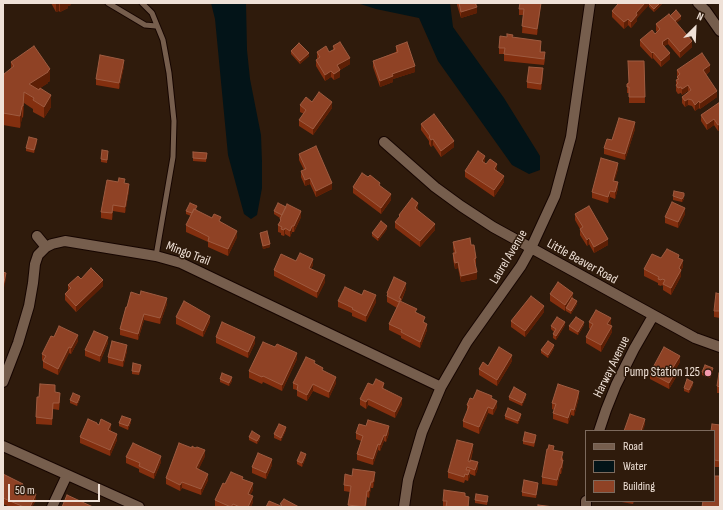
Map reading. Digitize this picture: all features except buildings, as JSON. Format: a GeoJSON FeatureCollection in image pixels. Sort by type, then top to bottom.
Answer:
{"type":"FeatureCollection","features":[{"type":"Feature","properties":{"kind":"street","name":"Laurel Avenue"},"geometry":{"type":"LineString","coordinates":[[404,507],[408,480],[422,432],[441,387],[467,342],[532,248],[555,196],[571,137],[590,3]]}},
{"type":"Feature","properties":{"kind":"street"},"geometry":{"type":"LineString","coordinates":[[698,3],[706,11],[720,31]]}},
{"type":"Feature","properties":{"kind":"street","name":"Little Beaver Road"},"geometry":{"type":"LineString","coordinates":[[384,142],[413,169],[461,206],[493,227],[653,316],[695,338],[720,347]]}},
{"type":"Feature","properties":{"kind":"street"},"geometry":{"type":"LineString","coordinates":[[3,382],[18,343],[29,306],[35,264],[38,255],[46,247],[37,236]]}},
{"type":"Feature","properties":{"kind":"street","name":"Mingo Trail"},"geometry":{"type":"LineString","coordinates":[[46,247],[65,241],[156,256],[181,263],[441,387]]}},
{"type":"Feature","properties":{"kind":"street","name":"Harway Avenue"},"geometry":{"type":"LineString","coordinates":[[599,430],[616,385],[653,316]]}},
{"type":"Feature","properties":{"kind":"street"},"geometry":{"type":"LineString","coordinates":[[3,446],[139,507]]}},
{"type":"Feature","properties":{"kind":"street"},"geometry":{"type":"LineString","coordinates":[[52,507],[67,475]]}},
{"type":"Feature","properties":{"kind":"lane"},"geometry":{"type":"LineString","coordinates":[[108,3],[145,24],[156,26]]}},
{"type":"Feature","properties":{"kind":"lane"},"geometry":{"type":"LineString","coordinates":[[142,3],[152,13],[156,26],[163,40],[169,73],[174,121],[173,157],[156,256]]}},
{"type":"Feature","properties":{"kind":"water"},"geometry":{"type":"Polygon","coordinates":[[[211,3],[246,3],[247,50],[250,79],[261,135],[262,162],[262,188],[257,215],[251,219],[244,214],[228,155],[215,19],[211,3]]]}},
{"type":"Feature","properties":{"kind":"water"},"geometry":{"type":"Polygon","coordinates":[[[357,3],[450,3],[453,27],[504,98],[540,156],[540,170],[529,174],[512,165],[438,61],[419,18],[376,9],[357,3]]]}},
{"type":"Feature","properties":{"kind":"place","name":"Pump Station 125"},"geometry":{"type":"Point","coordinates":[708,373]}}]}
